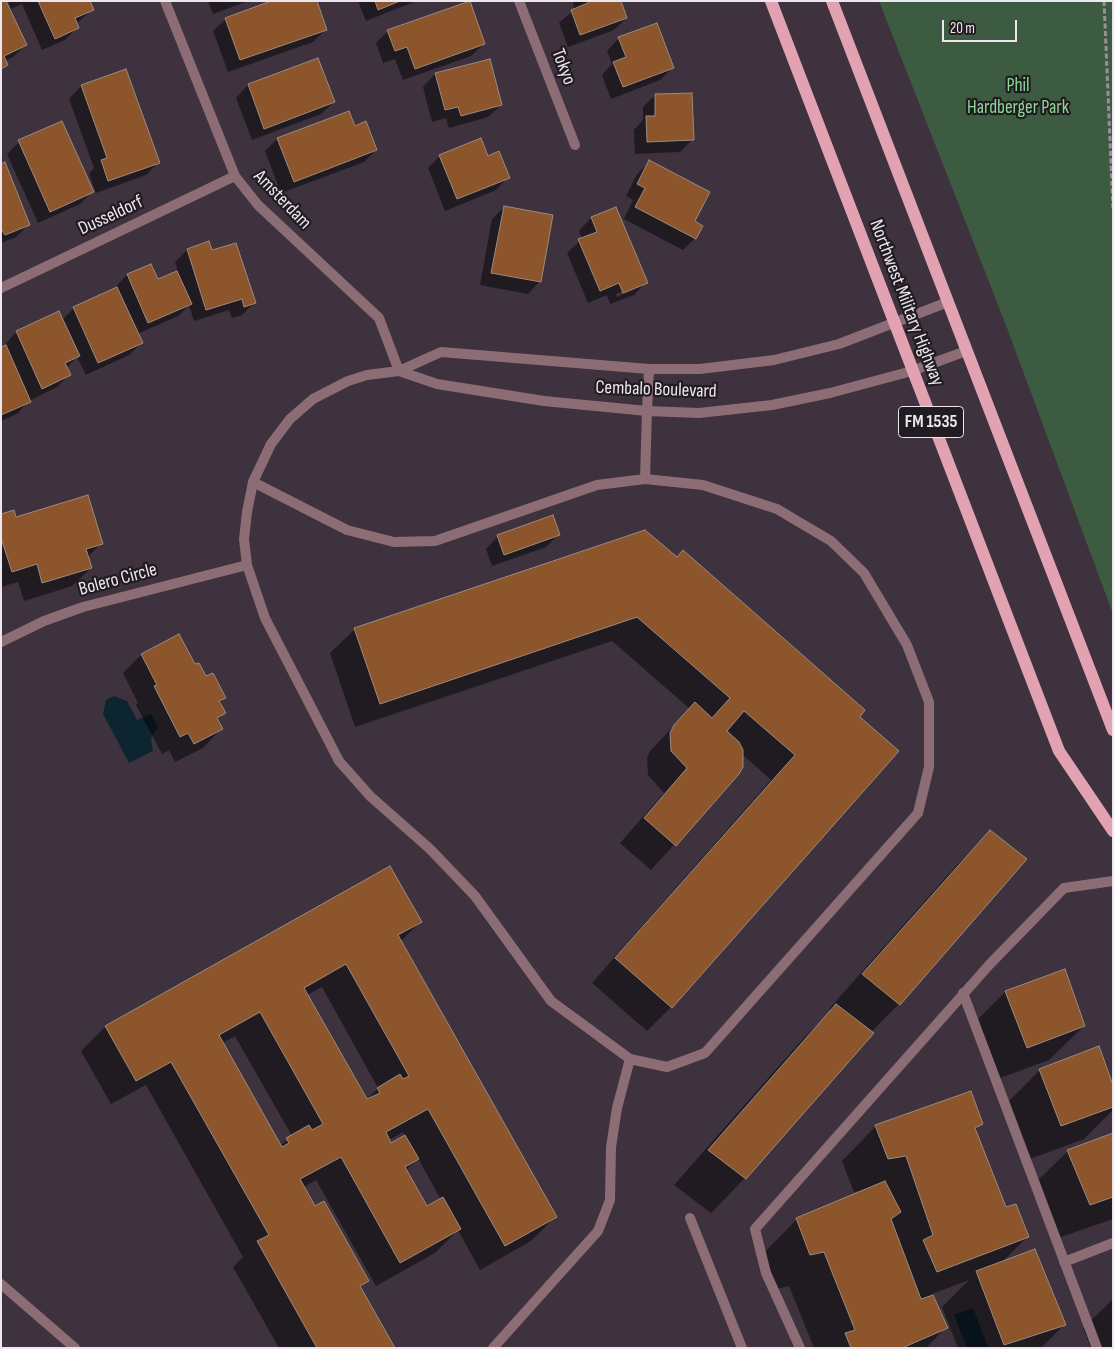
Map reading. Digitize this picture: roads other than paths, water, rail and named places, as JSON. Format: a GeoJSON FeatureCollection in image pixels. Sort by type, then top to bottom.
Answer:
{"type":"FeatureCollection","features":[{"type":"Feature","properties":{"kind":"main road","name":"Northwest Military Highway"},"geometry":{"type":"LineString","coordinates":[[771,1],[893,323],[1059,751],[1113,831]]}},
{"type":"Feature","properties":{"kind":"main road","name":"Northwest Military Highway"},"geometry":{"type":"LineString","coordinates":[[832,1],[1113,730]]}},
{"type":"Feature","properties":{"kind":"street","name":"Amsterdam"},"geometry":{"type":"LineString","coordinates":[[165,1],[235,176],[258,205],[379,318],[399,371]]}},
{"type":"Feature","properties":{"kind":"street","name":"Tokyo"},"geometry":{"type":"LineString","coordinates":[[520,1],[575,146]]}},
{"type":"Feature","properties":{"kind":"street","name":"Dusseldorf"},"geometry":{"type":"LineString","coordinates":[[1,288],[235,176]]}},
{"type":"Feature","properties":{"kind":"street","name":"Cembalo Boulevard"},"geometry":{"type":"LineString","coordinates":[[630,1059],[551,1001],[475,896],[430,849],[370,796],[339,761],[265,618],[247,565],[244,539],[253,482],[271,444],[290,419],[313,399],[348,381],[367,375],[399,371],[441,352],[649,369],[700,369],[774,360],[840,344],[948,302]]}},
{"type":"Feature","properties":{"kind":"street","name":"Cembalo Boulevard"},"geometry":{"type":"LineString","coordinates":[[399,371],[437,384],[544,401],[647,411],[699,413],[772,405],[830,393],[912,372],[966,351]]}},
{"type":"Feature","properties":{"kind":"street"},"geometry":{"type":"LineString","coordinates":[[646,479],[649,369]]}},
{"type":"Feature","properties":{"kind":"street"},"geometry":{"type":"LineString","coordinates":[[253,482],[347,530],[394,542],[435,541],[597,485],[646,479],[703,485],[777,510],[831,541],[864,573],[907,645],[929,702],[929,766],[918,813],[705,1053],[668,1066],[630,1059],[616,1108],[610,1200],[598,1231],[492,1348]]}},
{"type":"Feature","properties":{"kind":"street","name":"Bolero Circle"},"geometry":{"type":"LineString","coordinates":[[1,642],[44,621],[83,607],[247,565]]}},
{"type":"Feature","properties":{"kind":"street"},"geometry":{"type":"LineString","coordinates":[[800,1348],[766,1273],[755,1228],[963,993],[1064,888],[1113,881]]}},
{"type":"Feature","properties":{"kind":"street"},"geometry":{"type":"LineString","coordinates":[[963,993],[1096,1348]]}},
{"type":"Feature","properties":{"kind":"street"},"geometry":{"type":"LineString","coordinates":[[690,1218],[742,1348]]}},
{"type":"Feature","properties":{"kind":"street"},"geometry":{"type":"LineString","coordinates":[[1064,1262],[1113,1243]]}},
{"type":"Feature","properties":{"kind":"street"},"geometry":{"type":"LineString","coordinates":[[1,1284],[75,1348]]}},
{"type":"Feature","properties":{"kind":"water"},"geometry":{"type":"Polygon","coordinates":[[[114,696],[127,701],[137,720],[151,714],[158,727],[151,738],[153,751],[129,763],[103,714],[106,700],[114,696]]]}},
{"type":"Feature","properties":{"kind":"water"},"geometry":{"type":"Polygon","coordinates":[[[973,1308],[987,1348],[967,1348],[954,1315],[973,1308]]]}},
{"type":"Feature","properties":{"kind":"park label","name":"Phil Hardberger Park"},"geometry":{"type":"Point","coordinates":[1018,97]}}]}
